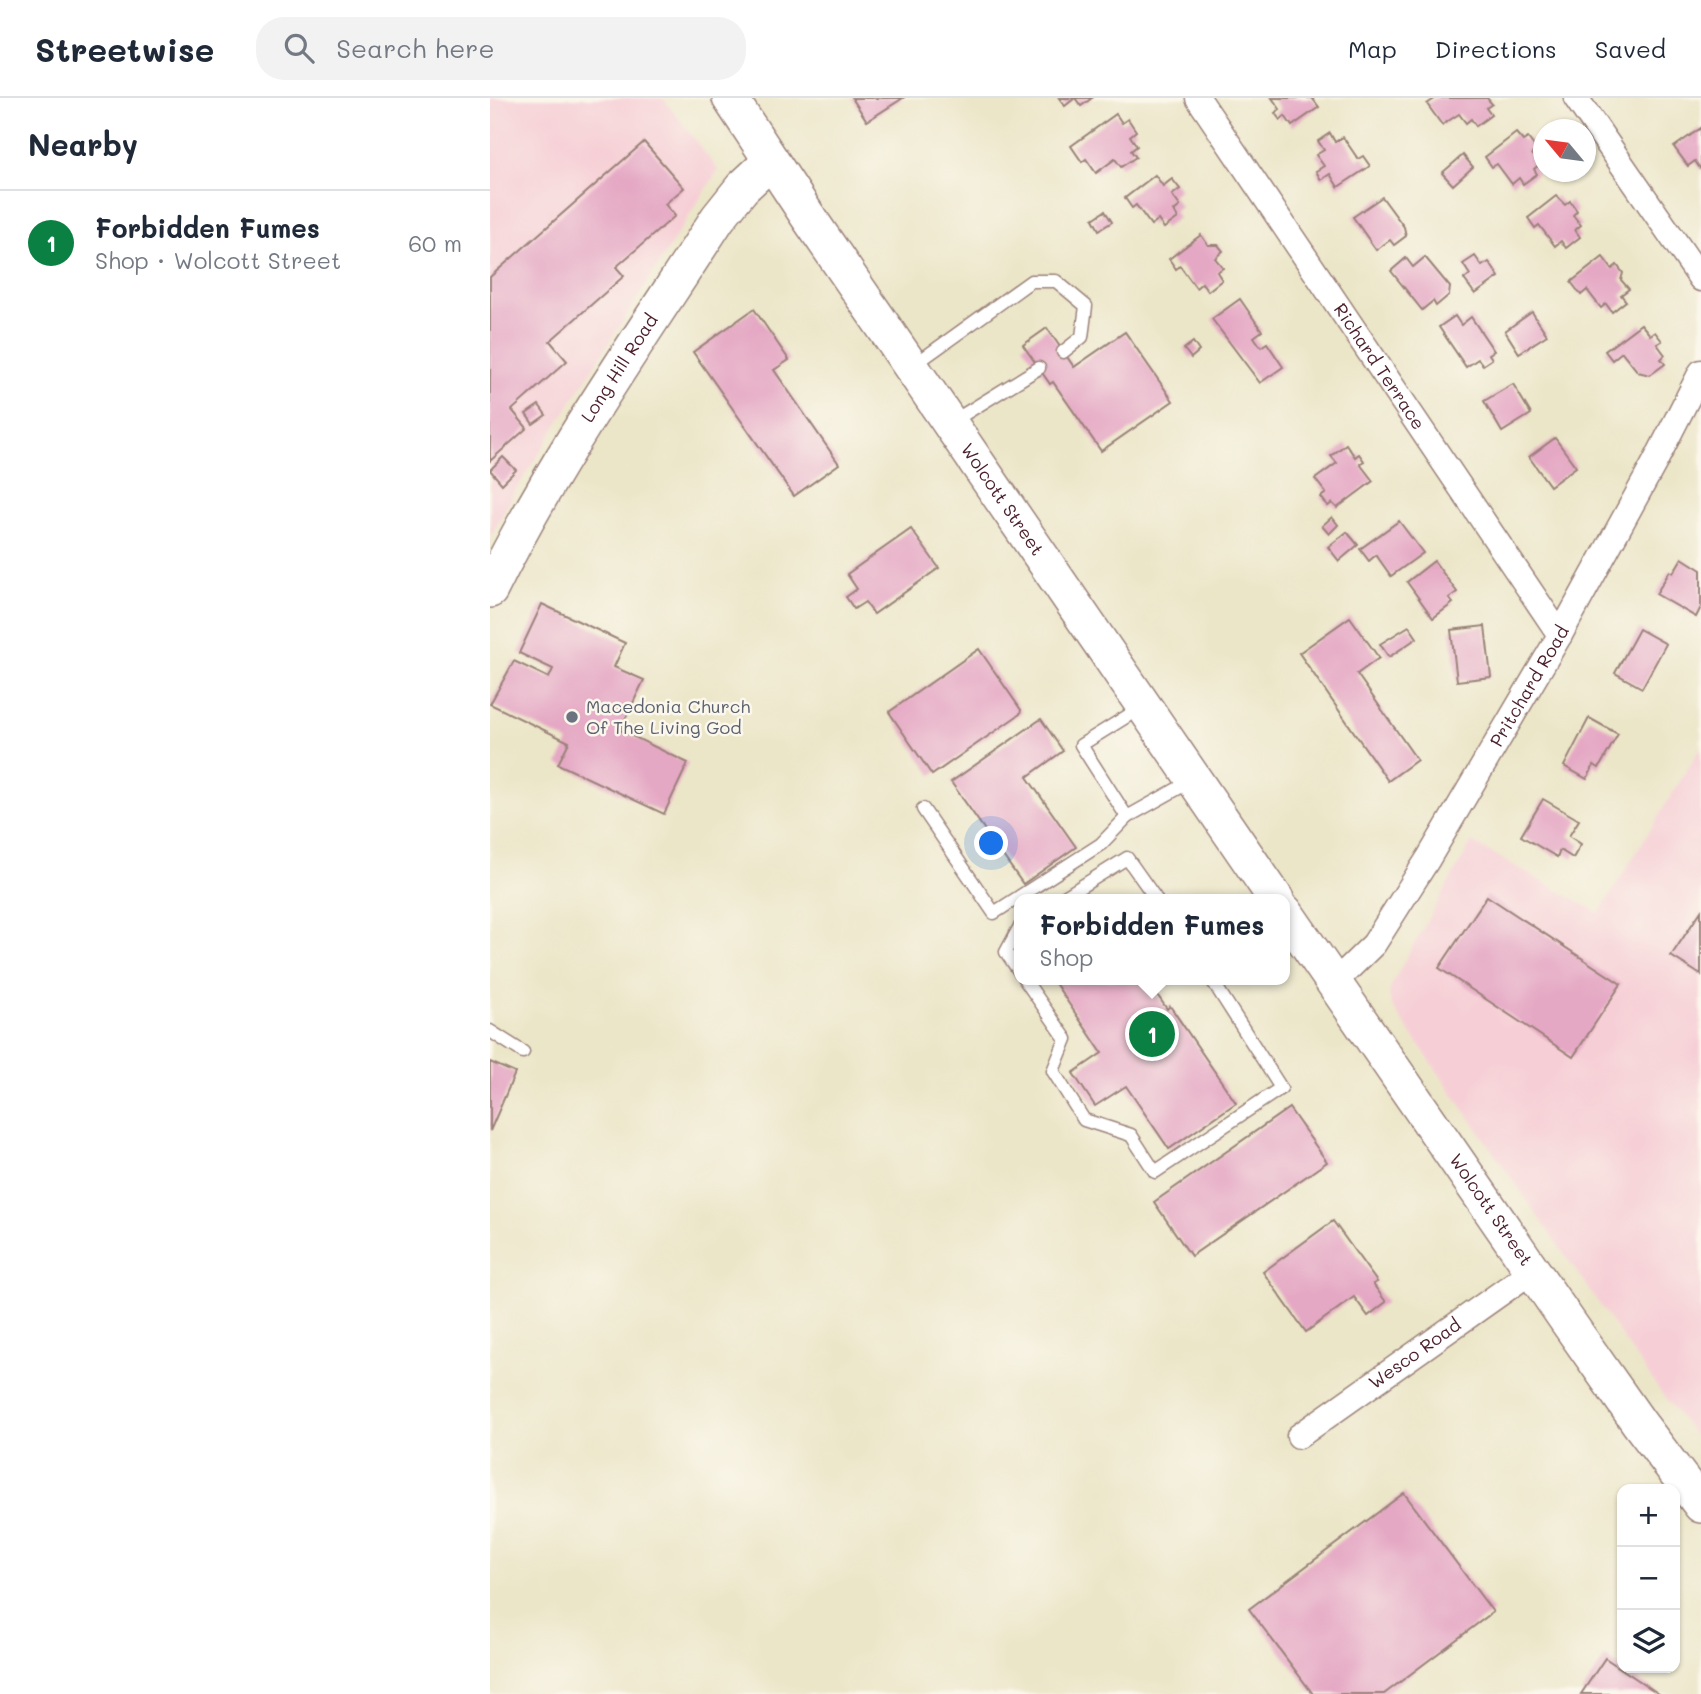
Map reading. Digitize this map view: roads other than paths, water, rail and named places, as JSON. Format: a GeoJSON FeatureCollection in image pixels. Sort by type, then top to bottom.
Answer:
{"type":"FeatureCollection","features":[{"type":"Feature","properties":{"kind":"main road","name":"Wolcott Street"},"geometry":{"type":"LineString","coordinates":[[730,98],[1272,894]]}},
{"type":"Feature","properties":{"kind":"main road","name":"Long Hill Road"},"geometry":{"type":"LineString","coordinates":[[490,590],[529,517],[574,442],[718,218],[741,188],[771,161]]}},
{"type":"Feature","properties":{"kind":"main road","name":"Wolcott Street"},"geometry":{"type":"LineString","coordinates":[[1290,920],[1532,1271],[1639,1423],[1701,1505]]}},
{"type":"Feature","properties":{"kind":"street","name":"Richard Terrace"},"geometry":{"type":"LineString","coordinates":[[1198,98],[1560,635]]}},
{"type":"Feature","properties":{"kind":"street"},"geometry":{"type":"LineString","coordinates":[[1576,98],[1701,279]]}},
{"type":"Feature","properties":{"kind":"street","name":"Pritchard Road"},"geometry":{"type":"LineString","coordinates":[[1334,983],[1374,944],[1428,859],[1560,635],[1698,387]]}},
{"type":"Feature","properties":{"kind":"street","name":"Wesco Road"},"geometry":{"type":"LineString","coordinates":[[1299,1436],[1532,1271]]}},
{"type":"Feature","properties":{"kind":"lane"},"geometry":{"type":"LineString","coordinates":[[911,367],[1031,281],[1056,281],[1086,306],[1082,337],[1063,352]]}},
{"type":"Feature","properties":{"kind":"lane"},"geometry":{"type":"LineString","coordinates":[[949,423],[1039,368]]}},
{"type":"Feature","properties":{"kind":"lane"},"geometry":{"type":"LineString","coordinates":[[1127,817],[1081,745],[1143,706]]}},
{"type":"Feature","properties":{"kind":"lane"},"geometry":{"type":"LineString","coordinates":[[1024,894],[1101,845],[1127,817],[1193,779]]}},
{"type":"Feature","properties":{"kind":"lane"},"geometry":{"type":"LineString","coordinates":[[923,809],[994,913],[1014,900]]}},
{"type":"Feature","properties":{"kind":"lane"},"geometry":{"type":"LineString","coordinates":[[1069,894],[1127,859],[1152,894]]}},
{"type":"Feature","properties":{"kind":"lane"},"geometry":{"type":"LineString","coordinates":[[1014,937],[1006,952],[1014,964]]}},
{"type":"Feature","properties":{"kind":"lane"},"geometry":{"type":"LineString","coordinates":[[1028,985],[1066,1039],[1053,1071],[1084,1120],[1131,1135],[1155,1171],[1281,1088],[1215,985]]}},
{"type":"Feature","properties":{"kind":"lane"},"geometry":{"type":"LineString","coordinates":[[490,1031],[523,1052]]}},
{"type":"Feature","properties":{"kind":"place","name":"Macedonia Church Of The Living God"},"geometry":{"type":"Point","coordinates":[572,717]}},
{"type":"Feature","properties":{"kind":"place","name":"Forbidden Fumes"},"geometry":{"type":"Point","coordinates":[1152,1034]}}]}
